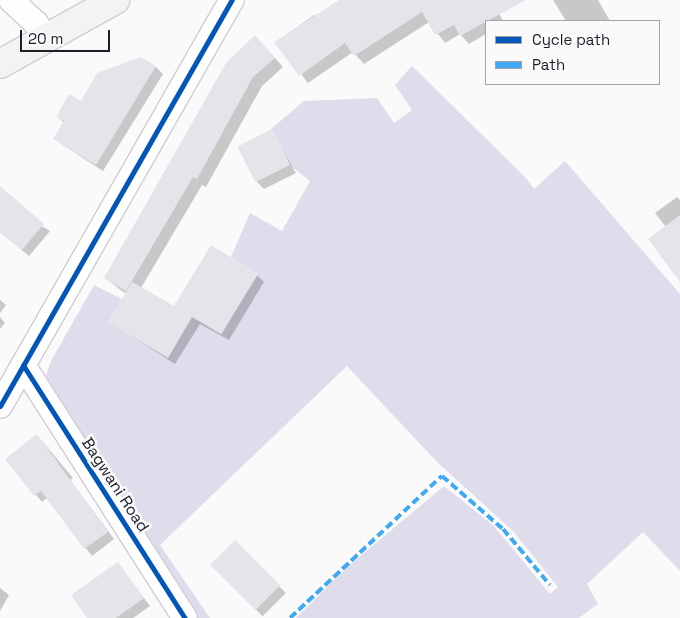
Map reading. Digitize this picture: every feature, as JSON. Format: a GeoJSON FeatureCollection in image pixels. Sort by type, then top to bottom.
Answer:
{"type":"FeatureCollection","features":[{"type":"Feature","properties":{"kind":"main road"},"geometry":{"type":"LineString","coordinates":[[0,64],[115,0]]}},
{"type":"Feature","properties":{"kind":"street"},"geometry":{"type":"LineString","coordinates":[[10,0],[36,23],[45,38]]}},
{"type":"Feature","properties":{"kind":"street"},"geometry":{"type":"LineString","coordinates":[[0,406],[232,0]]}},
{"type":"Feature","properties":{"kind":"street","name":"Bagwani Road"},"geometry":{"type":"LineString","coordinates":[[23,365],[185,618]]}},
{"type":"Feature","properties":{"kind":"shaded area"},"geometry":{"type":"Polygon","coordinates":[[[412,66],[526,178],[534,189],[565,161],[680,294],[680,571],[643,532],[587,584],[598,604],[579,618],[296,618],[346,568],[444,486],[494,526],[550,594],[558,587],[513,531],[437,462],[347,366],[160,545],[210,618],[195,618],[51,388],[46,375],[51,361],[94,285],[122,299],[108,322],[168,357],[192,317],[222,334],[258,274],[231,257],[250,213],[282,231],[310,181],[290,165],[271,129],[304,101],[377,98],[394,123],[412,110],[395,85],[412,66]]]}},
{"type":"Feature","properties":{"kind":"building"},"geometry":{"type":"Polygon","coordinates":[[[339,0],[526,0],[489,20],[485,20],[485,22],[460,36],[454,25],[435,35],[422,12],[354,56],[345,43],[299,76],[274,42],[339,0]]]}},
{"type":"Feature","properties":{"kind":"building"},"geometry":{"type":"Polygon","coordinates":[[[255,35],[275,58],[253,77],[197,179],[193,177],[126,291],[104,278],[226,63],[255,35]]]}},
{"type":"Feature","properties":{"kind":"building"},"geometry":{"type":"Polygon","coordinates":[[[141,57],[156,66],[96,165],[53,139],[64,121],[56,117],[69,94],[81,101],[97,73],[141,57]]]}},
{"type":"Feature","properties":{"kind":"building"},"geometry":{"type":"Polygon","coordinates":[[[272,129],[290,165],[255,182],[237,147],[272,129]]]}},
{"type":"Feature","properties":{"kind":"building"},"geometry":{"type":"Polygon","coordinates":[[[0,186],[44,224],[22,250],[0,232],[0,186]]]}},
{"type":"Feature","properties":{"kind":"building"},"geometry":{"type":"Polygon","coordinates":[[[680,215],[680,282],[648,239],[680,215]]]}},
{"type":"Feature","properties":{"kind":"building"},"geometry":{"type":"Polygon","coordinates":[[[211,245],[258,274],[221,334],[192,317],[168,358],[108,322],[132,282],[174,306],[211,245]]]}},
{"type":"Feature","properties":{"kind":"building"},"geometry":{"type":"Polygon","coordinates":[[[37,434],[108,532],[84,549],[41,491],[34,496],[5,459],[37,434]]]}},
{"type":"Feature","properties":{"kind":"building"},"geometry":{"type":"Polygon","coordinates":[[[235,540],[280,585],[256,610],[210,565],[235,540]]]}},
{"type":"Feature","properties":{"kind":"building"},"geometry":{"type":"Polygon","coordinates":[[[118,562],[144,598],[116,618],[87,618],[71,595],[118,562]]]}},
{"type":"Feature","properties":{"kind":"marked path"},"geometry":{"type":"LineString","coordinates":[[290,618],[442,476],[503,529],[550,585]]}},
{"type":"Feature","properties":{"kind":"cycle path"},"geometry":{"type":"LineString","coordinates":[[0,406],[232,0]]}},
{"type":"Feature","properties":{"kind":"cycle path"},"geometry":{"type":"LineString","coordinates":[[23,365],[185,618]]}}]}
